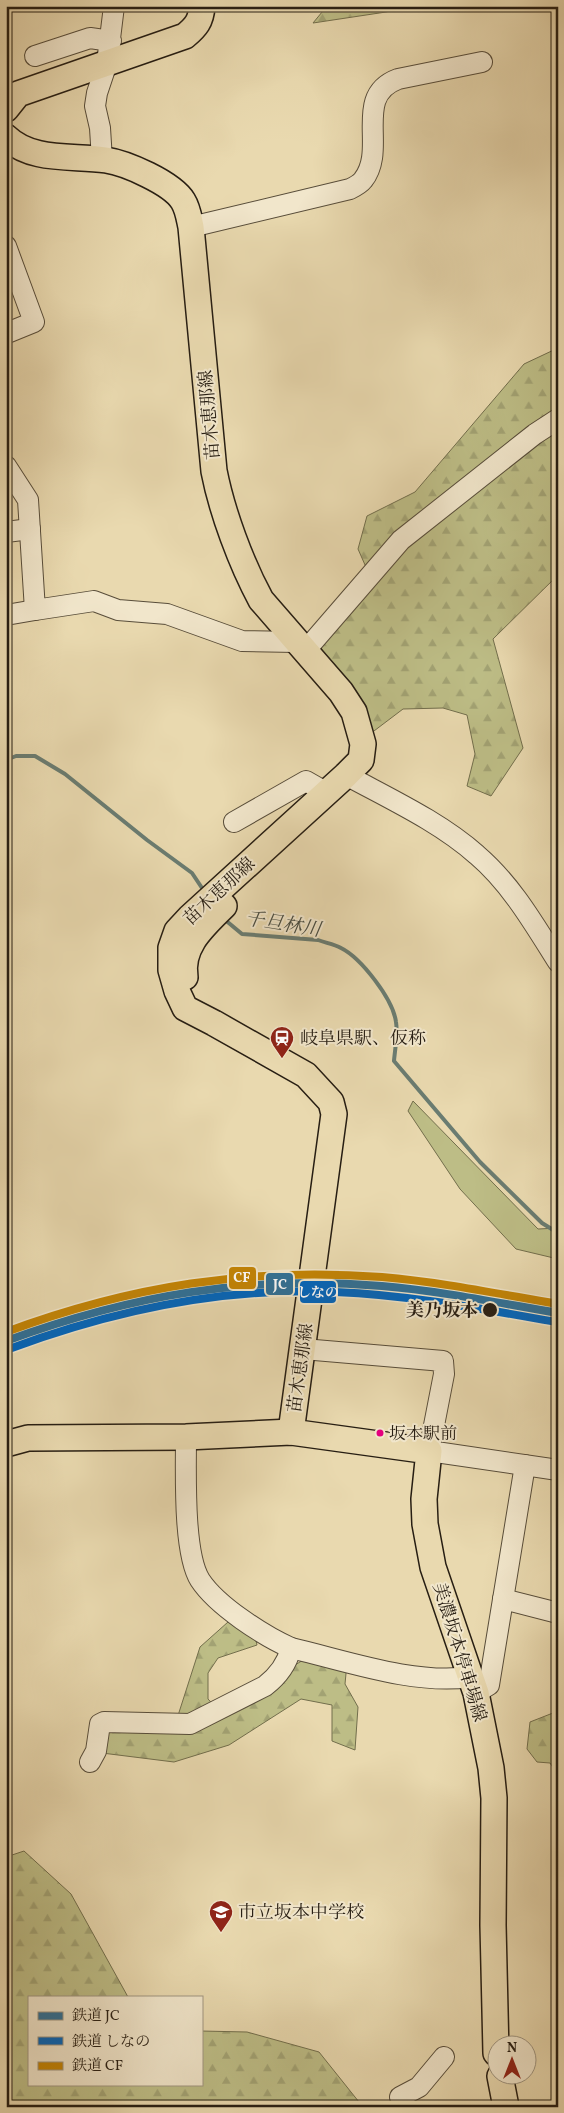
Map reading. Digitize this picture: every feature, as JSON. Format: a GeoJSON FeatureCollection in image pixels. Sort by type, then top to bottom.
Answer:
{"type":"FeatureCollection","features":[{"type":"Feature","properties":{"kind":"main road"},"geometry":{"type":"LineString","coordinates":[[6,109],[18,94],[109,52],[185,36],[196,27],[202,15],[202,6]]}},
{"type":"Feature","properties":{"kind":"main road","name":"苗木恵那線"},"geometry":{"type":"LineString","coordinates":[[6,1444],[28,1438],[186,1437],[291,1432],[334,1114],[332,1102],[306,1076],[185,1008],[177,991],[171,970],[171,948],[177,931],[198,921],[346,775],[360,760],[363,744],[354,712],[341,692],[261,600],[252,584],[219,494],[214,471],[191,227],[188,212],[182,200],[165,184],[132,169],[102,160],[28,152],[8,142]]}},
{"type":"Feature","properties":{"kind":"main road","name":"苗木恵那線"},"geometry":{"type":"LineString","coordinates":[[243,877],[315,821],[346,775]]}},
{"type":"Feature","properties":{"kind":"main road"},"geometry":{"type":"LineString","coordinates":[[291,1432],[429,1451]]}},
{"type":"Feature","properties":{"kind":"main road","name":"美濃坂本停車場線"},"geometry":{"type":"LineString","coordinates":[[429,1451],[424,1499],[424,1524],[433,1567],[473,1685],[491,1768],[494,1798],[492,1925],[495,2036]]}},
{"type":"Feature","properties":{"kind":"main road"},"geometry":{"type":"LineString","coordinates":[[502,2086],[506,2107]]}},
{"type":"Feature","properties":{"kind":"street"},"geometry":{"type":"LineString","coordinates":[[102,160],[100,128],[95,106],[109,52],[114,6]]}},
{"type":"Feature","properties":{"kind":"street"},"geometry":{"type":"LineString","coordinates":[[34,56],[90,38],[109,52]]}},
{"type":"Feature","properties":{"kind":"street"},"geometry":{"type":"LineString","coordinates":[[191,227],[350,189],[363,180],[371,164],[375,97],[385,84],[398,79],[482,62]]}},
{"type":"Feature","properties":{"kind":"street"},"geometry":{"type":"LineString","coordinates":[[6,246],[34,322],[7,332]]}},
{"type":"Feature","properties":{"kind":"street"},"geometry":{"type":"LineString","coordinates":[[6,615],[94,601],[118,610],[167,614],[242,641],[301,647],[401,540],[535,434],[558,419]]}},
{"type":"Feature","properties":{"kind":"street"},"geometry":{"type":"LineString","coordinates":[[6,466],[28,500],[34,610]]}},
{"type":"Feature","properties":{"kind":"street"},"geometry":{"type":"LineString","coordinates":[[6,532],[30,528]]}},
{"type":"Feature","properties":{"kind":"street"},"geometry":{"type":"LineString","coordinates":[[346,775],[409,809],[477,854],[509,888],[558,962]]}},
{"type":"Feature","properties":{"kind":"street"},"geometry":{"type":"LineString","coordinates":[[234,822],[306,781],[327,793]]}},
{"type":"Feature","properties":{"kind":"street"},"geometry":{"type":"LineString","coordinates":[[303,1350],[442,1361],[444,1374],[429,1451],[558,1470]]}},
{"type":"Feature","properties":{"kind":"street"},"geometry":{"type":"LineString","coordinates":[[186,1437],[186,1504],[194,1566],[200,1580],[217,1598],[256,1629],[273,1640],[291,1648],[417,1679],[452,1680],[473,1685],[489,1685],[524,1465]]}},
{"type":"Feature","properties":{"kind":"street"},"geometry":{"type":"LineString","coordinates":[[503,1598],[558,1613]]}},
{"type":"Feature","properties":{"kind":"street"},"geometry":{"type":"LineString","coordinates":[[90,1762],[96,1751],[100,1724],[104,1722],[190,1724],[266,1686],[288,1661],[291,1648]]}},
{"type":"Feature","properties":{"kind":"street"},"geometry":{"type":"LineString","coordinates":[[403,2107],[400,2097],[419,2087],[444,2057]]}},
{"type":"Feature","properties":{"kind":"green space"},"geometry":{"type":"Polygon","coordinates":[[[327,6],[411,6],[386,12],[313,23],[327,6]]]}},
{"type":"Feature","properties":{"kind":"green space"},"geometry":{"type":"Polygon","coordinates":[[[558,348],[558,575],[493,639],[523,748],[491,796],[467,786],[475,754],[467,715],[443,708],[403,709],[370,734],[332,673],[319,643],[373,583],[358,549],[367,516],[415,492],[524,364],[558,348]]]}},
{"type":"Feature","properties":{"kind":"green space"},"geometry":{"type":"Polygon","coordinates":[[[413,1101],[538,1229],[558,1228],[558,1259],[516,1249],[460,1189],[408,1111],[413,1101]]]}},
{"type":"Feature","properties":{"kind":"green space"},"geometry":{"type":"Polygon","coordinates":[[[239,1618],[254,1631],[257,1645],[218,1658],[208,1673],[208,1699],[225,1717],[295,1665],[313,1654],[347,1663],[345,1684],[358,1707],[355,1750],[332,1741],[332,1705],[301,1699],[229,1745],[174,1762],[102,1753],[107,1726],[174,1728],[200,1647],[228,1622],[239,1618]]]}},
{"type":"Feature","properties":{"kind":"green space"},"geometry":{"type":"Polygon","coordinates":[[[558,1711],[558,1775],[550,1763],[537,1762],[527,1749],[530,1722],[558,1711]]]}},
{"type":"Feature","properties":{"kind":"green space"},"geometry":{"type":"Polygon","coordinates":[[[24,1851],[71,1894],[127,1996],[28,1996],[28,2086],[202,2086],[202,2031],[247,2032],[319,2052],[363,2107],[6,2107],[6,1857],[24,1851]]]}},
{"type":"Feature","properties":{"kind":"waterway","name":"千旦林川"},"geometry":{"type":"LineString","coordinates":[[6,760],[16,756],[35,756],[65,774],[147,840],[192,873],[204,891]]}},
{"type":"Feature","properties":{"kind":"waterway","name":"千旦林川"},"geometry":{"type":"LineString","coordinates":[[224,919],[242,934],[318,940],[341,948],[358,961],[383,991],[394,1013],[397,1031],[394,1061],[480,1162],[542,1223],[558,1233]]}},
{"type":"Feature","properties":{"kind":"rail line","name":"CF"},"geometry":{"type":"LineString","coordinates":[[6,1332],[52,1316],[145,1292],[238,1278],[285,1275],[333,1275],[404,1279],[558,1304]]}},
{"type":"Feature","properties":{"kind":"rail line","name":"JC"},"geometry":{"type":"LineString","coordinates":[[6,1341],[99,1311],[145,1300],[237,1286],[284,1283],[332,1283],[404,1288],[558,1313]]}},
{"type":"Feature","properties":{"kind":"rail line","name":"しなの"},"geometry":{"type":"LineString","coordinates":[[9,1349],[88,1323],[129,1313],[169,1304],[252,1293],[293,1291],[391,1296],[446,1303],[556,1322]]}},
{"type":"Feature","properties":{"kind":"place","name":"岐阜県駅、仮称"},"geometry":{"type":"Point","coordinates":[282,1059]}},
{"type":"Feature","properties":{"kind":"place","name":"美乃坂本"},"geometry":{"type":"Point","coordinates":[490,1310]}},
{"type":"Feature","properties":{"kind":"place","name":"坂本駅前"},"geometry":{"type":"Point","coordinates":[380,1433]}},
{"type":"Feature","properties":{"kind":"place","name":"市立坂本中学校"},"geometry":{"type":"Point","coordinates":[221,1933]}}]}
